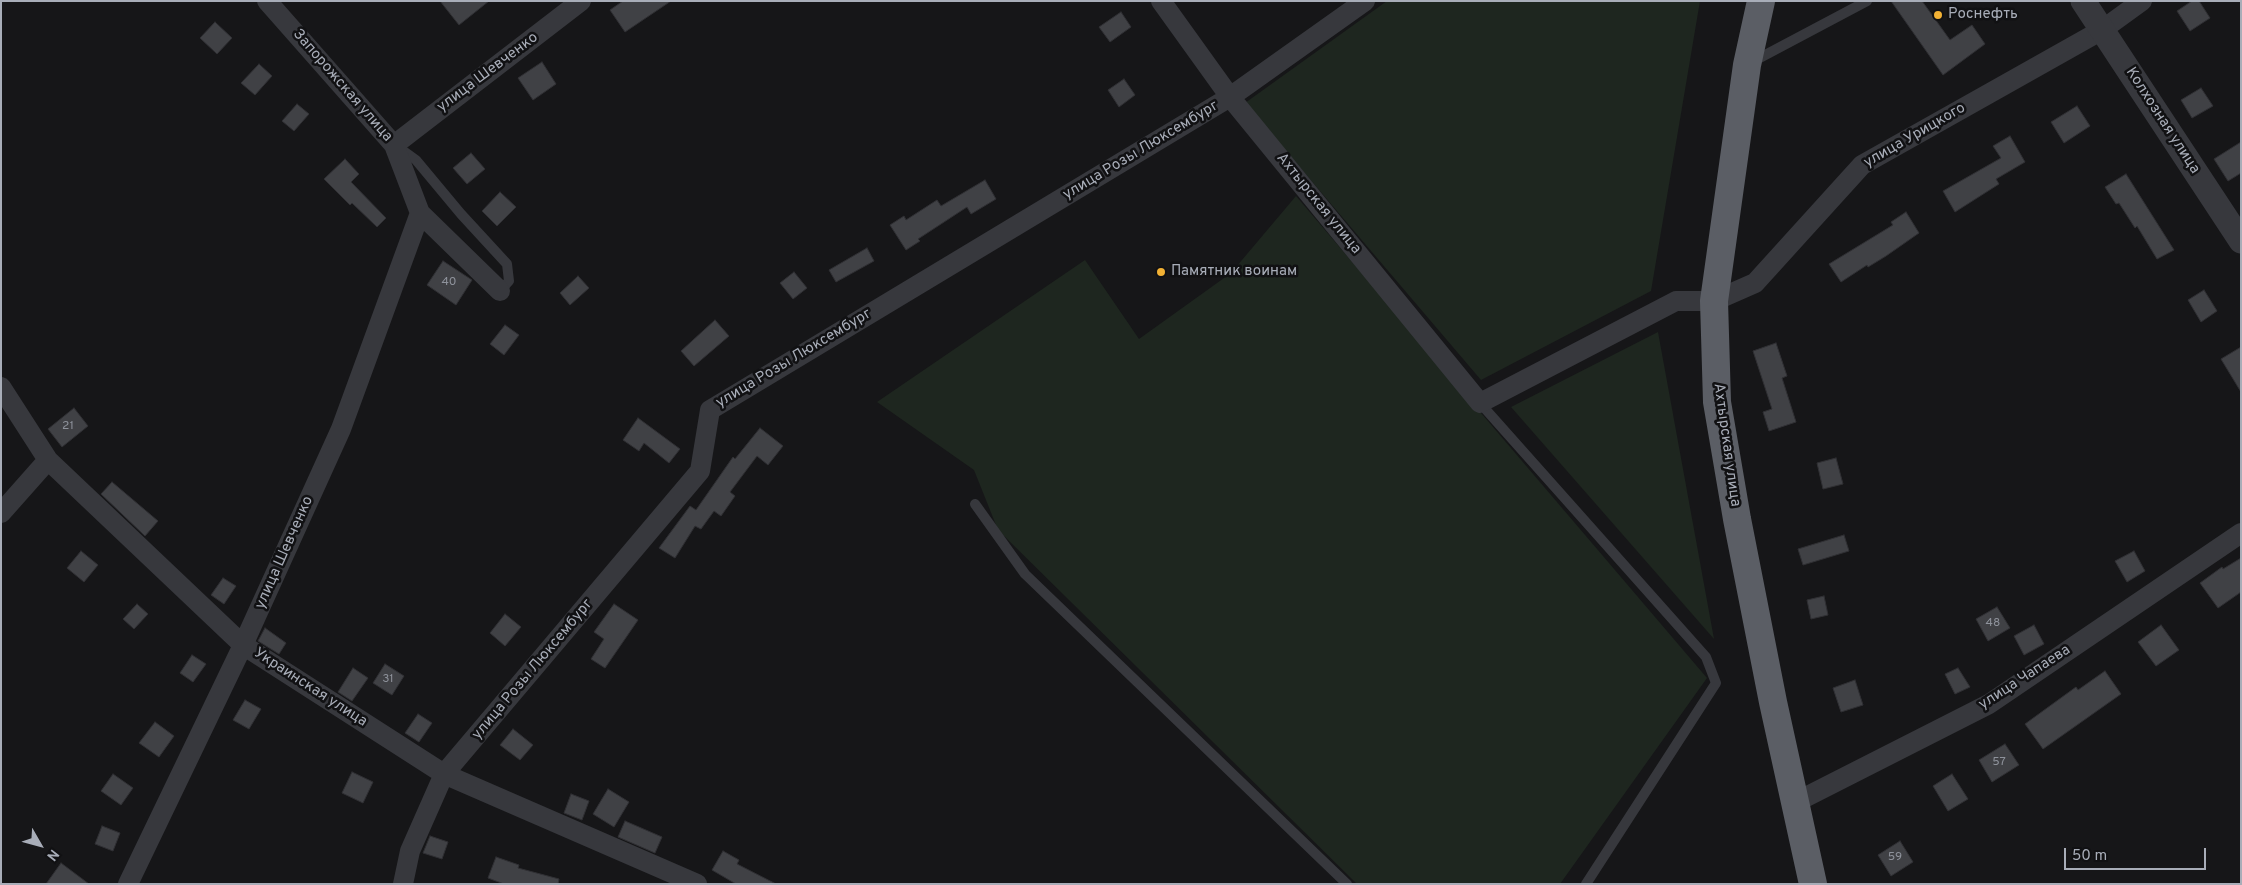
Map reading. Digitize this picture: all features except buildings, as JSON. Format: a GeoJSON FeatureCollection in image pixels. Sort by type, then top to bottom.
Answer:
{"type":"FeatureCollection","features":[{"type":"Feature","properties":{"kind":"highway","name":"Ахтырская улица"},"geometry":{"type":"LineString","coordinates":[[1761,1],[1747,64],[1714,301],[1717,402],[1752,596],[1813,884]]}},
{"type":"Feature","properties":{"kind":"street","name":"Запорожская улица"},"geometry":{"type":"LineString","coordinates":[[267,1],[394,145],[420,213],[500,291]]}},
{"type":"Feature","properties":{"kind":"street","name":"улица Шевченко"},"geometry":{"type":"LineString","coordinates":[[394,145],[581,1]]}},
{"type":"Feature","properties":{"kind":"street","name":"Ахтырская улица"},"geometry":{"type":"LineString","coordinates":[[1161,1],[1230,97],[1480,403]]}},
{"type":"Feature","properties":{"kind":"street","name":"улица Розы Люксембург"},"geometry":{"type":"LineString","coordinates":[[403,884],[410,851],[444,774],[700,471],[710,410],[1230,97],[1365,1]]}},
{"type":"Feature","properties":{"kind":"street","name":"Колхозная улица"},"geometry":{"type":"LineString","coordinates":[[2082,1],[2241,241]]}},
{"type":"Feature","properties":{"kind":"street","name":"улица Урицкого"},"geometry":{"type":"LineString","coordinates":[[1714,301],[1755,283],[1862,165],[2102,30],[2142,1]]}},
{"type":"Feature","properties":{"kind":"street","name":"улица Шевченко"},"geometry":{"type":"LineString","coordinates":[[128,884],[243,645],[340,429],[420,213]]}},
{"type":"Feature","properties":{"kind":"street"},"geometry":{"type":"LineString","coordinates":[[1480,403],[1676,301],[1714,301]]}},
{"type":"Feature","properties":{"kind":"street","name":"Украинская улица"},"geometry":{"type":"LineString","coordinates":[[1,387],[48,460],[243,645],[444,774],[696,884]]}},
{"type":"Feature","properties":{"kind":"street"},"geometry":{"type":"LineString","coordinates":[[1,513],[48,460]]}},
{"type":"Feature","properties":{"kind":"street","name":"улица Чапаева"},"geometry":{"type":"LineString","coordinates":[[1796,802],[1989,704],[2241,533]]}},
{"type":"Feature","properties":{"kind":"lane"},"geometry":{"type":"LineString","coordinates":[[1747,64],[1867,1]]}},
{"type":"Feature","properties":{"kind":"lane"},"geometry":{"type":"LineString","coordinates":[[394,145],[416,160],[461,214],[507,264],[509,281],[500,291]]}},
{"type":"Feature","properties":{"kind":"lane"},"geometry":{"type":"LineString","coordinates":[[1480,403],[1706,657],[1716,683],[1586,884]]}},
{"type":"Feature","properties":{"kind":"lane"},"geometry":{"type":"LineString","coordinates":[[975,504],[1025,574],[1347,884]]}},
{"type":"Feature","properties":{"kind":"shaded area"},"geometry":{"type":"Polygon","coordinates":[[[1387,1],[1700,1],[1651,291],[1481,380],[1245,103],[1387,1]]]}},
{"type":"Feature","properties":{"kind":"shaded area"},"geometry":{"type":"Polygon","coordinates":[[[1296,196],[1707,678],[1560,884],[1357,884],[998,530],[974,470],[877,402],[1085,260],[1139,339],[1231,273],[1296,196]]]}},
{"type":"Feature","properties":{"kind":"shaded area"},"geometry":{"type":"Polygon","coordinates":[[[1658,332],[1714,639],[1511,407],[1658,332]]]}},
{"type":"Feature","properties":{"kind":"place","name":"Роснефть"},"geometry":{"type":"Point","coordinates":[1938,15]}},
{"type":"Feature","properties":{"kind":"place","name":"Памятник воинам"},"geometry":{"type":"Point","coordinates":[1161,272]}}]}
